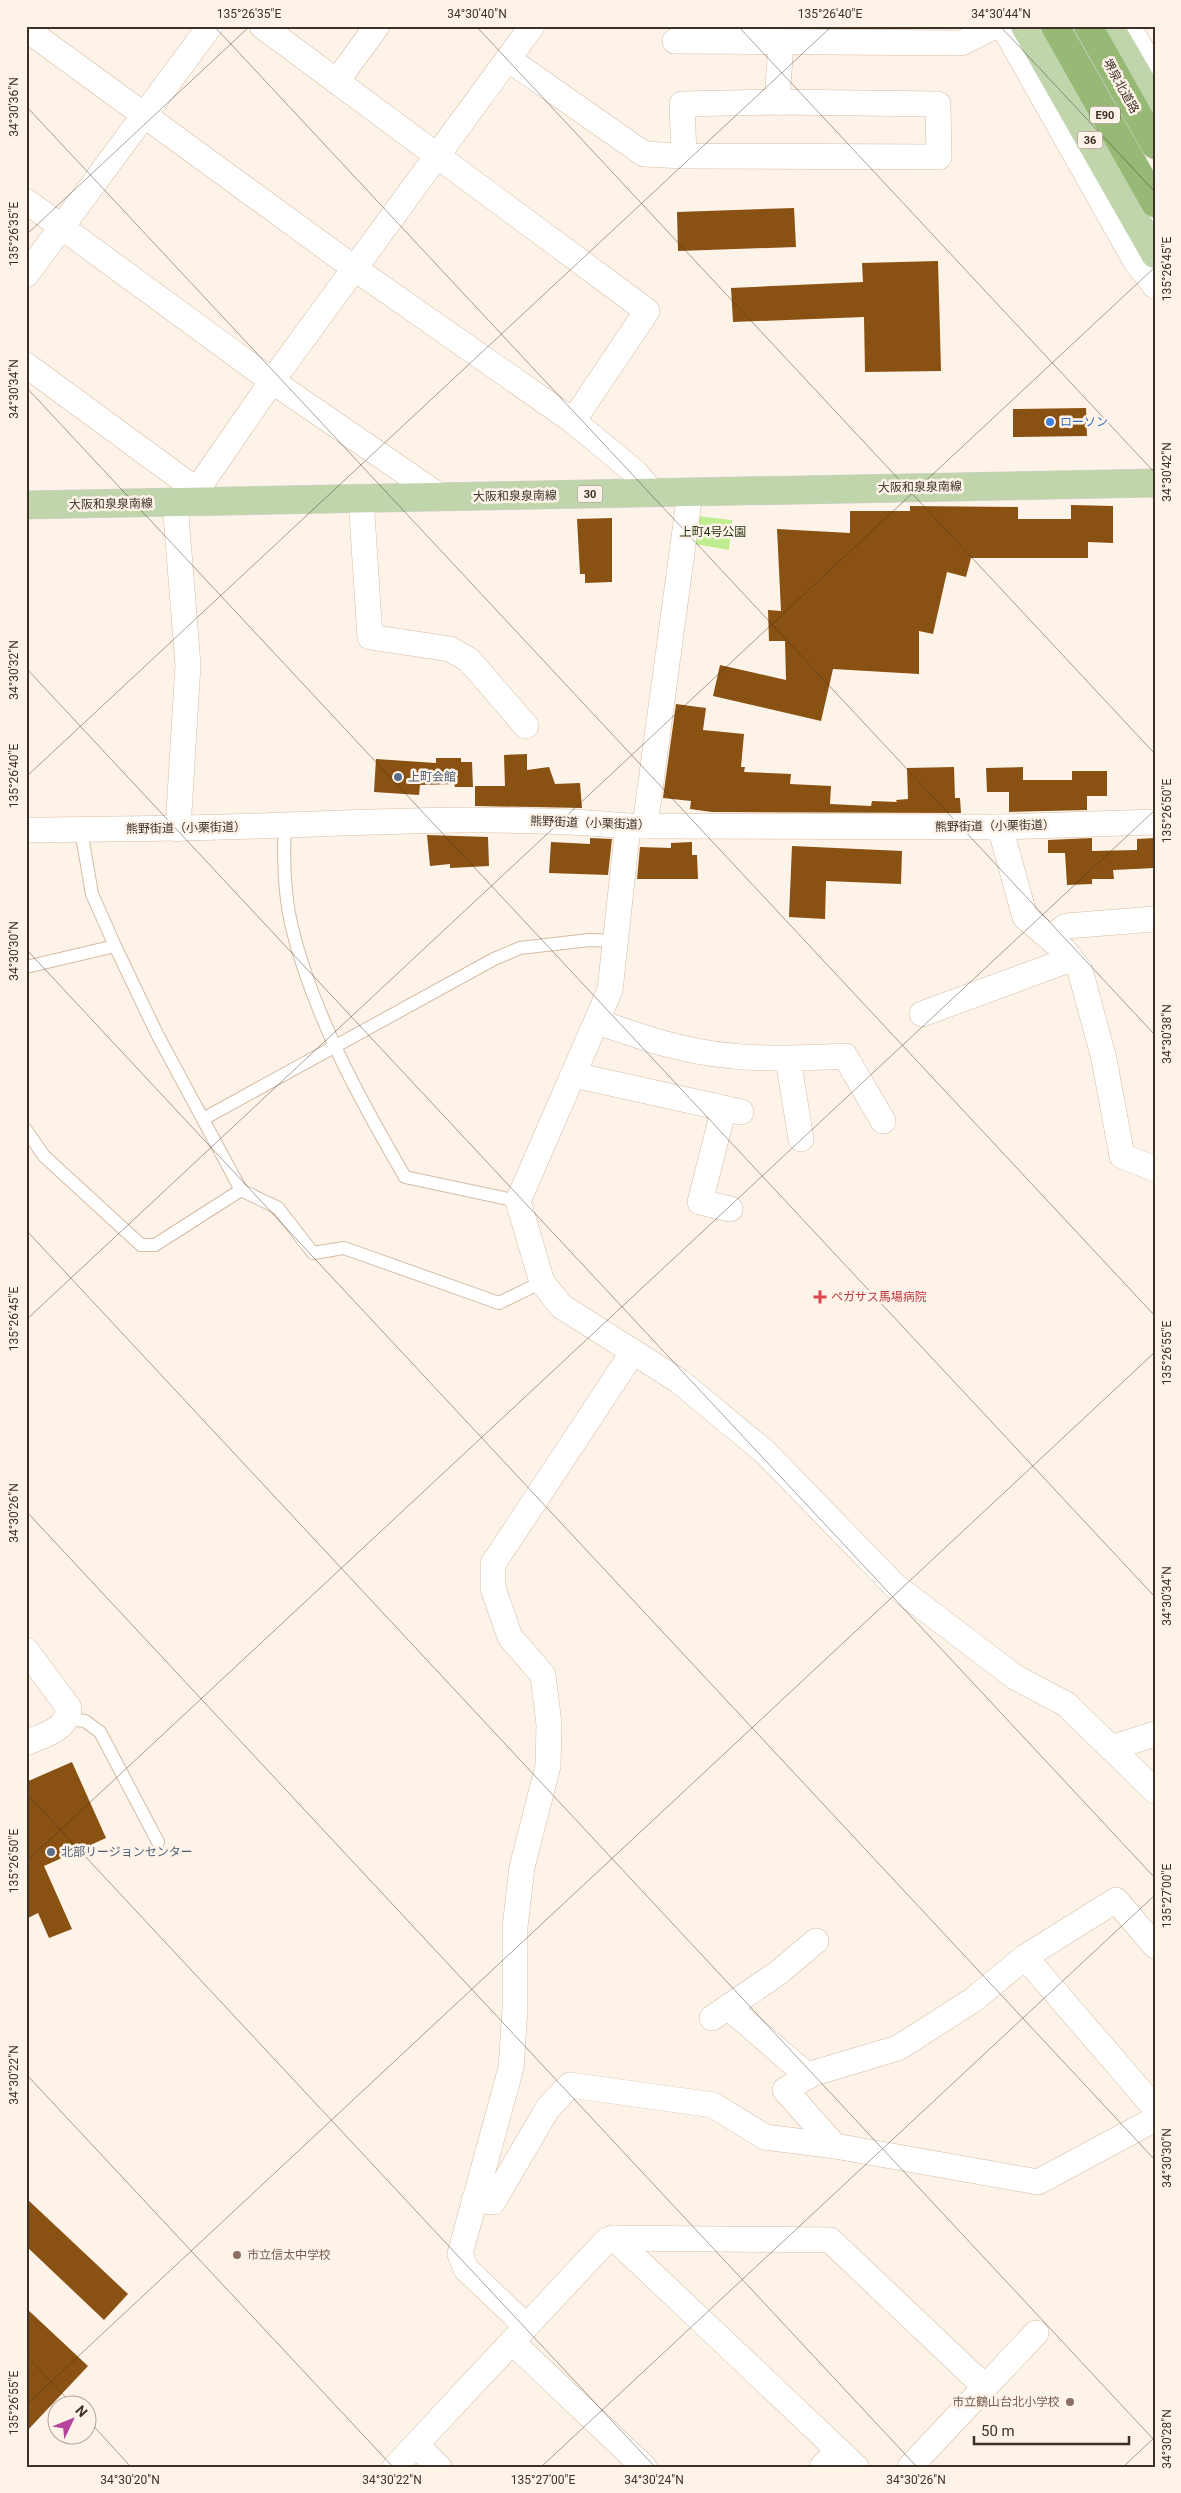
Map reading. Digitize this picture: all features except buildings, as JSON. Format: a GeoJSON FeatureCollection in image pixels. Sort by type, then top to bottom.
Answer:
{"type":"FeatureCollection","features":[{"type":"Feature","properties":{"kind":"highway","name":"E90"},"geometry":{"type":"LineString","coordinates":[[1055,26],[1155,203]]}},
{"type":"Feature","properties":{"kind":"highway","name":"堺泉北道路"},"geometry":{"type":"LineString","coordinates":[[1088,26],[1155,145]]}},
{"type":"Feature","properties":{"kind":"main road","name":"36"},"geometry":{"type":"LineString","coordinates":[[1025,26],[1155,254]]}},
{"type":"Feature","properties":{"kind":"main road"},"geometry":{"type":"LineString","coordinates":[[1109,26],[1155,105]]}},
{"type":"Feature","properties":{"kind":"main road","name":"大阪和泉泉南線"},"geometry":{"type":"LineString","coordinates":[[26,505],[1155,483]]}},
{"type":"Feature","properties":{"kind":"street"},"geometry":{"type":"LineString","coordinates":[[26,275],[210,26]]}},
{"type":"Feature","properties":{"kind":"street"},"geometry":{"type":"LineString","coordinates":[[262,26],[647,311],[573,422]]}},
{"type":"Feature","properties":{"kind":"street"},"geometry":{"type":"LineString","coordinates":[[337,81],[377,26]]}},
{"type":"Feature","properties":{"kind":"street"},"geometry":{"type":"LineString","coordinates":[[182,502],[532,26]]}},
{"type":"Feature","properties":{"kind":"street"},"geometry":{"type":"LineString","coordinates":[[675,41],[962,43],[995,26]]}},
{"type":"Feature","properties":{"kind":"street"},"geometry":{"type":"LineString","coordinates":[[1003,26],[1136,262],[1155,286]]}},
{"type":"Feature","properties":{"kind":"street"},"geometry":{"type":"LineString","coordinates":[[1128,26],[1155,73]]}},
{"type":"Feature","properties":{"kind":"street"},"geometry":{"type":"LineString","coordinates":[[26,29],[354,268],[573,422],[636,474],[653,493]]}},
{"type":"Feature","properties":{"kind":"street"},"geometry":{"type":"LineString","coordinates":[[777,102],[781,42]]}},
{"type":"Feature","properties":{"kind":"street"},"geometry":{"type":"LineString","coordinates":[[508,59],[644,154],[684,156],[939,157],[938,104],[777,102],[682,104],[684,156]]}},
{"type":"Feature","properties":{"kind":"street"},"geometry":{"type":"LineString","coordinates":[[26,201],[272,381],[441,497]]}},
{"type":"Feature","properties":{"kind":"street"},"geometry":{"type":"LineString","coordinates":[[26,365],[187,483],[182,502],[188,665],[178,829]]}},
{"type":"Feature","properties":{"kind":"street"},"geometry":{"type":"LineString","coordinates":[[690,492],[636,826],[615,941],[610,990],[518,1201],[542,1282],[561,1306],[679,1381],[765,1452],[895,1586],[1015,1677],[1066,1704],[1155,1791]]}},
{"type":"Feature","properties":{"kind":"street"},"geometry":{"type":"LineString","coordinates":[[362,499],[370,637],[450,649],[468,660],[526,726]]}},
{"type":"Feature","properties":{"kind":"street","name":"熊野街道（小栗街道）"},"geometry":{"type":"LineString","coordinates":[[26,830],[178,829],[391,821],[569,821],[636,826],[1000,827],[1155,822]]}},
{"type":"Feature","properties":{"kind":"street"},"geometry":{"type":"LineString","coordinates":[[1000,827],[1025,917],[1050,938],[1080,970],[1104,1059],[1122,1156],[1155,1169]]}},
{"type":"Feature","properties":{"kind":"street"},"geometry":{"type":"LineString","coordinates":[[1050,938],[1066,926],[1155,919]]}},
{"type":"Feature","properties":{"kind":"street"},"geometry":{"type":"LineString","coordinates":[[922,1014],[1071,959]]}},
{"type":"Feature","properties":{"kind":"street"},"geometry":{"type":"LineString","coordinates":[[597,1022],[675,1047],[734,1056],[788,1059],[845,1056],[884,1121]]}},
{"type":"Feature","properties":{"kind":"street"},"geometry":{"type":"LineString","coordinates":[[788,1059],[801,1139]]}},
{"type":"Feature","properties":{"kind":"street"},"geometry":{"type":"LineString","coordinates":[[574,1075],[733,1110],[700,1202],[730,1209]]}},
{"type":"Feature","properties":{"kind":"street"},"geometry":{"type":"LineString","coordinates":[[633,1352],[493,1564],[493,1588],[510,1636],[543,1675],[549,1724],[548,1766],[522,1867],[515,1927],[516,2009],[511,2068],[502,2110],[474,2200],[460,2254],[466,2270],[519,2334],[644,2467]]}},
{"type":"Feature","properties":{"kind":"street"},"geometry":{"type":"LineString","coordinates":[[26,1650],[69,1708],[68,1719],[59,1729],[26,1743]]}},
{"type":"Feature","properties":{"kind":"street"},"geometry":{"type":"LineString","coordinates":[[1111,1748],[1155,1734]]}},
{"type":"Feature","properties":{"kind":"street"},"geometry":{"type":"LineString","coordinates":[[835,2146],[785,2090],[814,2073],[898,2048],[972,2000],[1025,1957],[1116,1900],[1155,1946]]}},
{"type":"Feature","properties":{"kind":"street"},"geometry":{"type":"LineString","coordinates":[[808,2076],[720,2013],[778,1973],[816,1941]]}},
{"type":"Feature","properties":{"kind":"street"},"geometry":{"type":"LineString","coordinates":[[474,2200],[493,2202],[548,2108],[570,2085],[713,2105],[765,2137],[835,2146],[1038,2182],[1153,2119],[1025,1957]]}},
{"type":"Feature","properties":{"kind":"street"},"geometry":{"type":"LineString","coordinates":[[614,2238],[839,2461]]}},
{"type":"Feature","properties":{"kind":"street"},"geometry":{"type":"LineString","coordinates":[[395,2467],[607,2240],[614,2238],[830,2240],[985,2387]]}},
{"type":"Feature","properties":{"kind":"street"},"geometry":{"type":"LineString","coordinates":[[910,2467],[1036,2333]]}},
{"type":"Feature","properties":{"kind":"street"},"geometry":{"type":"LineString","coordinates":[[416,2445],[439,2467]]}},
{"type":"Feature","properties":{"kind":"lane"},"geometry":{"type":"LineString","coordinates":[[284,825],[283,865],[292,926],[309,984],[336,1047],[368,1112],[406,1176],[518,1201]]}},
{"type":"Feature","properties":{"kind":"lane"},"geometry":{"type":"LineString","coordinates":[[81,830],[92,894],[115,946],[157,1034],[242,1190],[278,1208],[313,1253],[344,1248],[499,1303],[542,1282]]}},
{"type":"Feature","properties":{"kind":"lane"},"geometry":{"type":"LineString","coordinates":[[203,1119],[494,959],[520,948],[589,940],[615,941]]}},
{"type":"Feature","properties":{"kind":"lane"},"geometry":{"type":"LineString","coordinates":[[26,967],[115,946]]}},
{"type":"Feature","properties":{"kind":"lane"},"geometry":{"type":"LineString","coordinates":[[26,1130],[44,1156],[141,1245],[155,1245],[242,1190]]}},
{"type":"Feature","properties":{"kind":"lane"},"geometry":{"type":"LineString","coordinates":[[68,1719],[85,1721],[100,1732],[158,1842]]}},
{"type":"Feature","properties":{"kind":"green space","name":"上町4号公園"},"geometry":{"type":"Polygon","coordinates":[[[698,516],[732,520],[729,550],[695,544],[698,516]]]}},
{"type":"Feature","properties":{"kind":"place","name":"ローソン"},"geometry":{"type":"Point","coordinates":[1050,422]}},
{"type":"Feature","properties":{"kind":"place","name":"上町会館"},"geometry":{"type":"Point","coordinates":[398,777]}},
{"type":"Feature","properties":{"kind":"place","name":"ペガサス馬場病院"},"geometry":{"type":"Point","coordinates":[820,1297]}},
{"type":"Feature","properties":{"kind":"place","name":"北部リージョンセンター"},"geometry":{"type":"Point","coordinates":[51,1852]}},
{"type":"Feature","properties":{"kind":"place","name":"市立信太中学校"},"geometry":{"type":"Point","coordinates":[237,2255]}},
{"type":"Feature","properties":{"kind":"place","name":"市立鶴山台北小学校"},"geometry":{"type":"Point","coordinates":[1070,2402]}}]}
